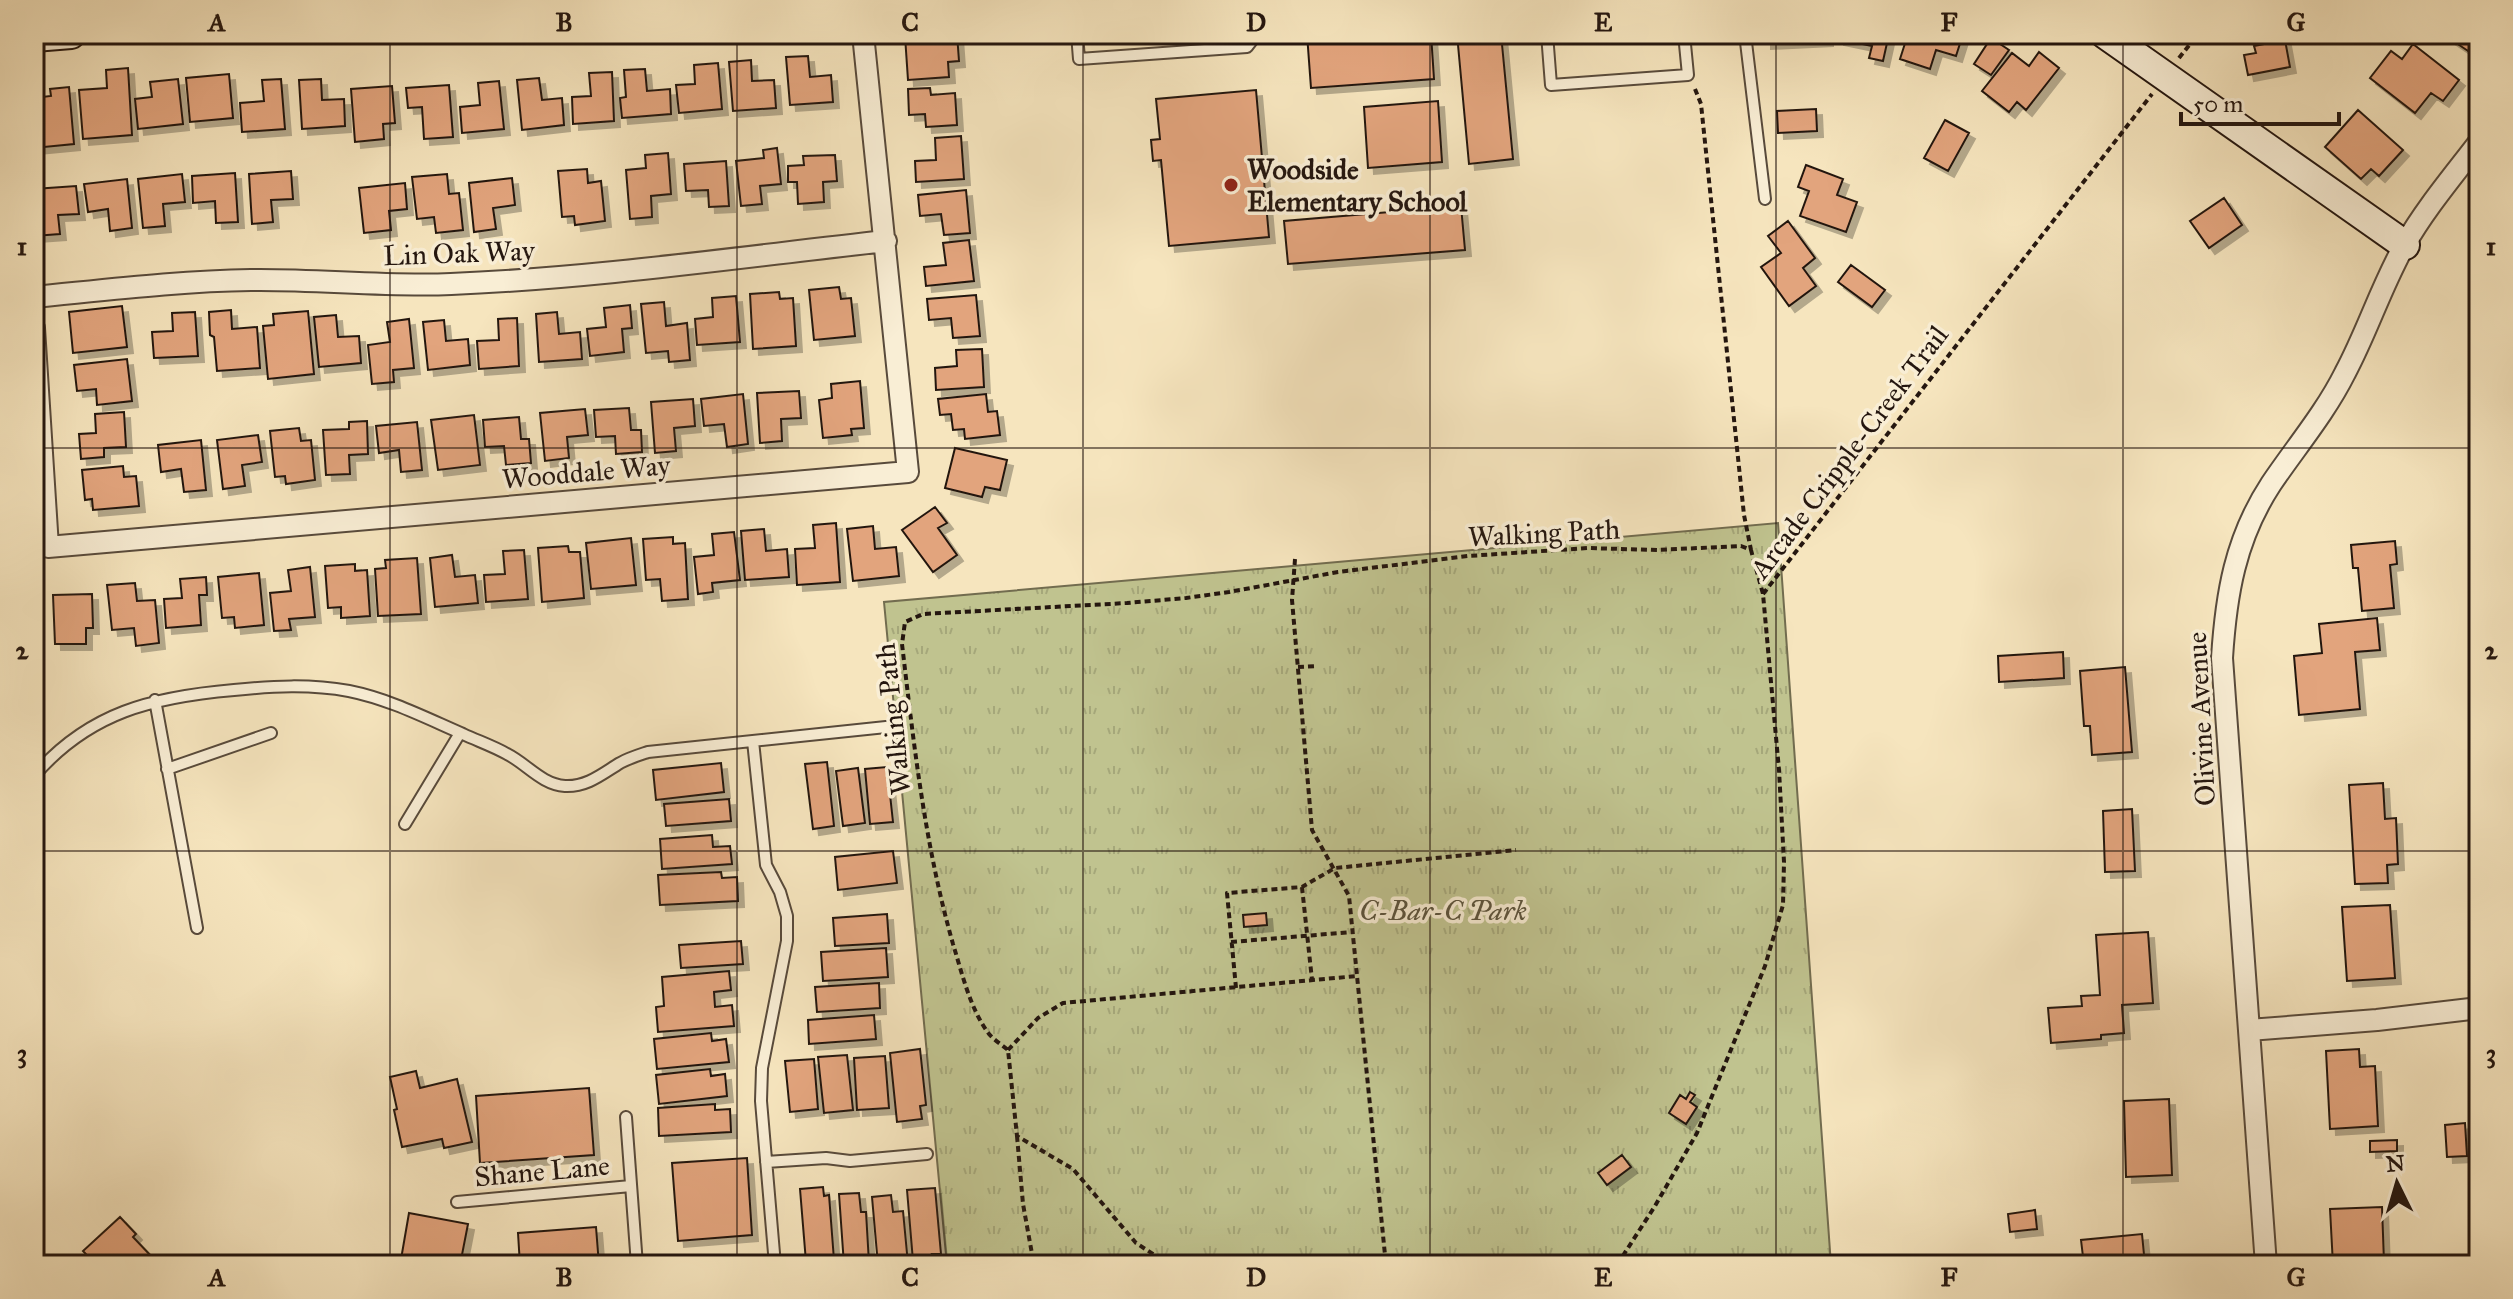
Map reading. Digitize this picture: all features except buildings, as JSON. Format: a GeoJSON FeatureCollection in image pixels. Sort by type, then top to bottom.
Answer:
{"type":"FeatureCollection","features":[{"type":"Feature","properties":{"kind":"street","name":"Wooddale Way"},"geometry":{"type":"LineString","coordinates":[[34,328],[48,547],[908,472],[863,34]]}},
{"type":"Feature","properties":{"kind":"street"},"geometry":{"type":"LineString","coordinates":[[2105,34],[2405,245]]}},
{"type":"Feature","properties":{"kind":"street","name":"Olivine Avenue"},"geometry":{"type":"LineString","coordinates":[[2266,1265],[2222,658],[2225,609],[2247,530],[2270,486],[2321,415],[2345,373],[2381,290],[2405,245],[2434,200],[2479,142]]}},
{"type":"Feature","properties":{"kind":"street","name":"Lin Oak Way"},"geometry":{"type":"LineString","coordinates":[[34,297],[254,279],[378,285],[525,280],[886,241]]}},
{"type":"Feature","properties":{"kind":"street"},"geometry":{"type":"LineString","coordinates":[[2249,1030],[2479,1008]]}},
{"type":"Feature","properties":{"kind":"lane"},"geometry":{"type":"LineString","coordinates":[[1077,34],[1079,59],[1247,47],[1257,34]]}},
{"type":"Feature","properties":{"kind":"lane"},"geometry":{"type":"LineString","coordinates":[[1547,34],[1551,85],[1688,75],[1684,34]]}},
{"type":"Feature","properties":{"kind":"lane"},"geometry":{"type":"LineString","coordinates":[[1745,34],[1765,199]]}},
{"type":"Feature","properties":{"kind":"lane"},"geometry":{"type":"LineString","coordinates":[[34,776],[74,738],[111,716],[155,700],[188,694],[284,685],[318,686],[384,701],[509,755],[540,778],[565,786],[592,781],[623,761],[648,752],[886,727]]}},
{"type":"Feature","properties":{"kind":"lane"},"geometry":{"type":"LineString","coordinates":[[155,700],[197,928]]}},
{"type":"Feature","properties":{"kind":"lane"},"geometry":{"type":"LineString","coordinates":[[167,769],[271,733]]}},
{"type":"Feature","properties":{"kind":"lane"},"geometry":{"type":"LineString","coordinates":[[405,824],[460,733]]}},
{"type":"Feature","properties":{"kind":"lane"},"geometry":{"type":"LineString","coordinates":[[753,741],[766,865],[780,892],[787,916],[787,941],[762,1068],[761,1101],[775,1265]]}},
{"type":"Feature","properties":{"kind":"lane"},"geometry":{"type":"LineString","coordinates":[[626,1117],[637,1265]]}},
{"type":"Feature","properties":{"kind":"lane"},"geometry":{"type":"LineString","coordinates":[[766,1162],[826,1158],[850,1161],[927,1154]]}},
{"type":"Feature","properties":{"kind":"lane","name":"Shane Lane"},"geometry":{"type":"LineString","coordinates":[[457,1202],[631,1186]]}},
{"type":"Feature","properties":{"kind":"path"},"geometry":{"type":"LineString","coordinates":[[1688,75],[1701,104],[1744,515],[1763,594]]}},
{"type":"Feature","properties":{"kind":"path","name":"Arcade Cripple-Creek Trail"},"geometry":{"type":"LineString","coordinates":[[1617,1265],[1697,1133],[1765,966],[1783,905],[1779,770],[1763,594],[2165,77]]}},
{"type":"Feature","properties":{"kind":"path","name":"Walking Path"},"geometry":{"type":"LineString","coordinates":[[1008,1050],[989,1035],[971,999],[938,887],[919,790],[902,644],[905,622],[923,614],[1127,603],[1229,592],[1468,556],[1588,548],[1657,550],[1741,546],[1751,550]]}},
{"type":"Feature","properties":{"kind":"path"},"geometry":{"type":"LineString","coordinates":[[1295,559],[1292,600],[1312,830],[1349,896],[1386,1265]]}},
{"type":"Feature","properties":{"kind":"path"},"geometry":{"type":"LineString","coordinates":[[1298,667],[1317,666]]}},
{"type":"Feature","properties":{"kind":"path"},"geometry":{"type":"LineString","coordinates":[[1236,988],[1227,893],[1302,887],[1335,868],[1516,850]]}},
{"type":"Feature","properties":{"kind":"path"},"geometry":{"type":"LineString","coordinates":[[1302,887],[1312,980]]}},
{"type":"Feature","properties":{"kind":"path"},"geometry":{"type":"LineString","coordinates":[[1231,942],[1352,932]]}},
{"type":"Feature","properties":{"kind":"path"},"geometry":{"type":"LineString","coordinates":[[1034,1265],[1023,1204],[1008,1050],[1038,1018],[1063,1003],[1357,976]]}},
{"type":"Feature","properties":{"kind":"path"},"geometry":{"type":"LineString","coordinates":[[1017,1136],[1073,1169],[1136,1243],[1170,1265]]}},
{"type":"Feature","properties":{"kind":"green space","name":"C-Bar-C Park"},"geometry":{"type":"Polygon","coordinates":[[[1778,523],[1831,1265],[947,1265],[884,602],[1778,523]]]}},
{"type":"Feature","properties":{"kind":"place","name":"Woodside Elementary School"},"geometry":{"type":"Point","coordinates":[1231,185]}}]}
